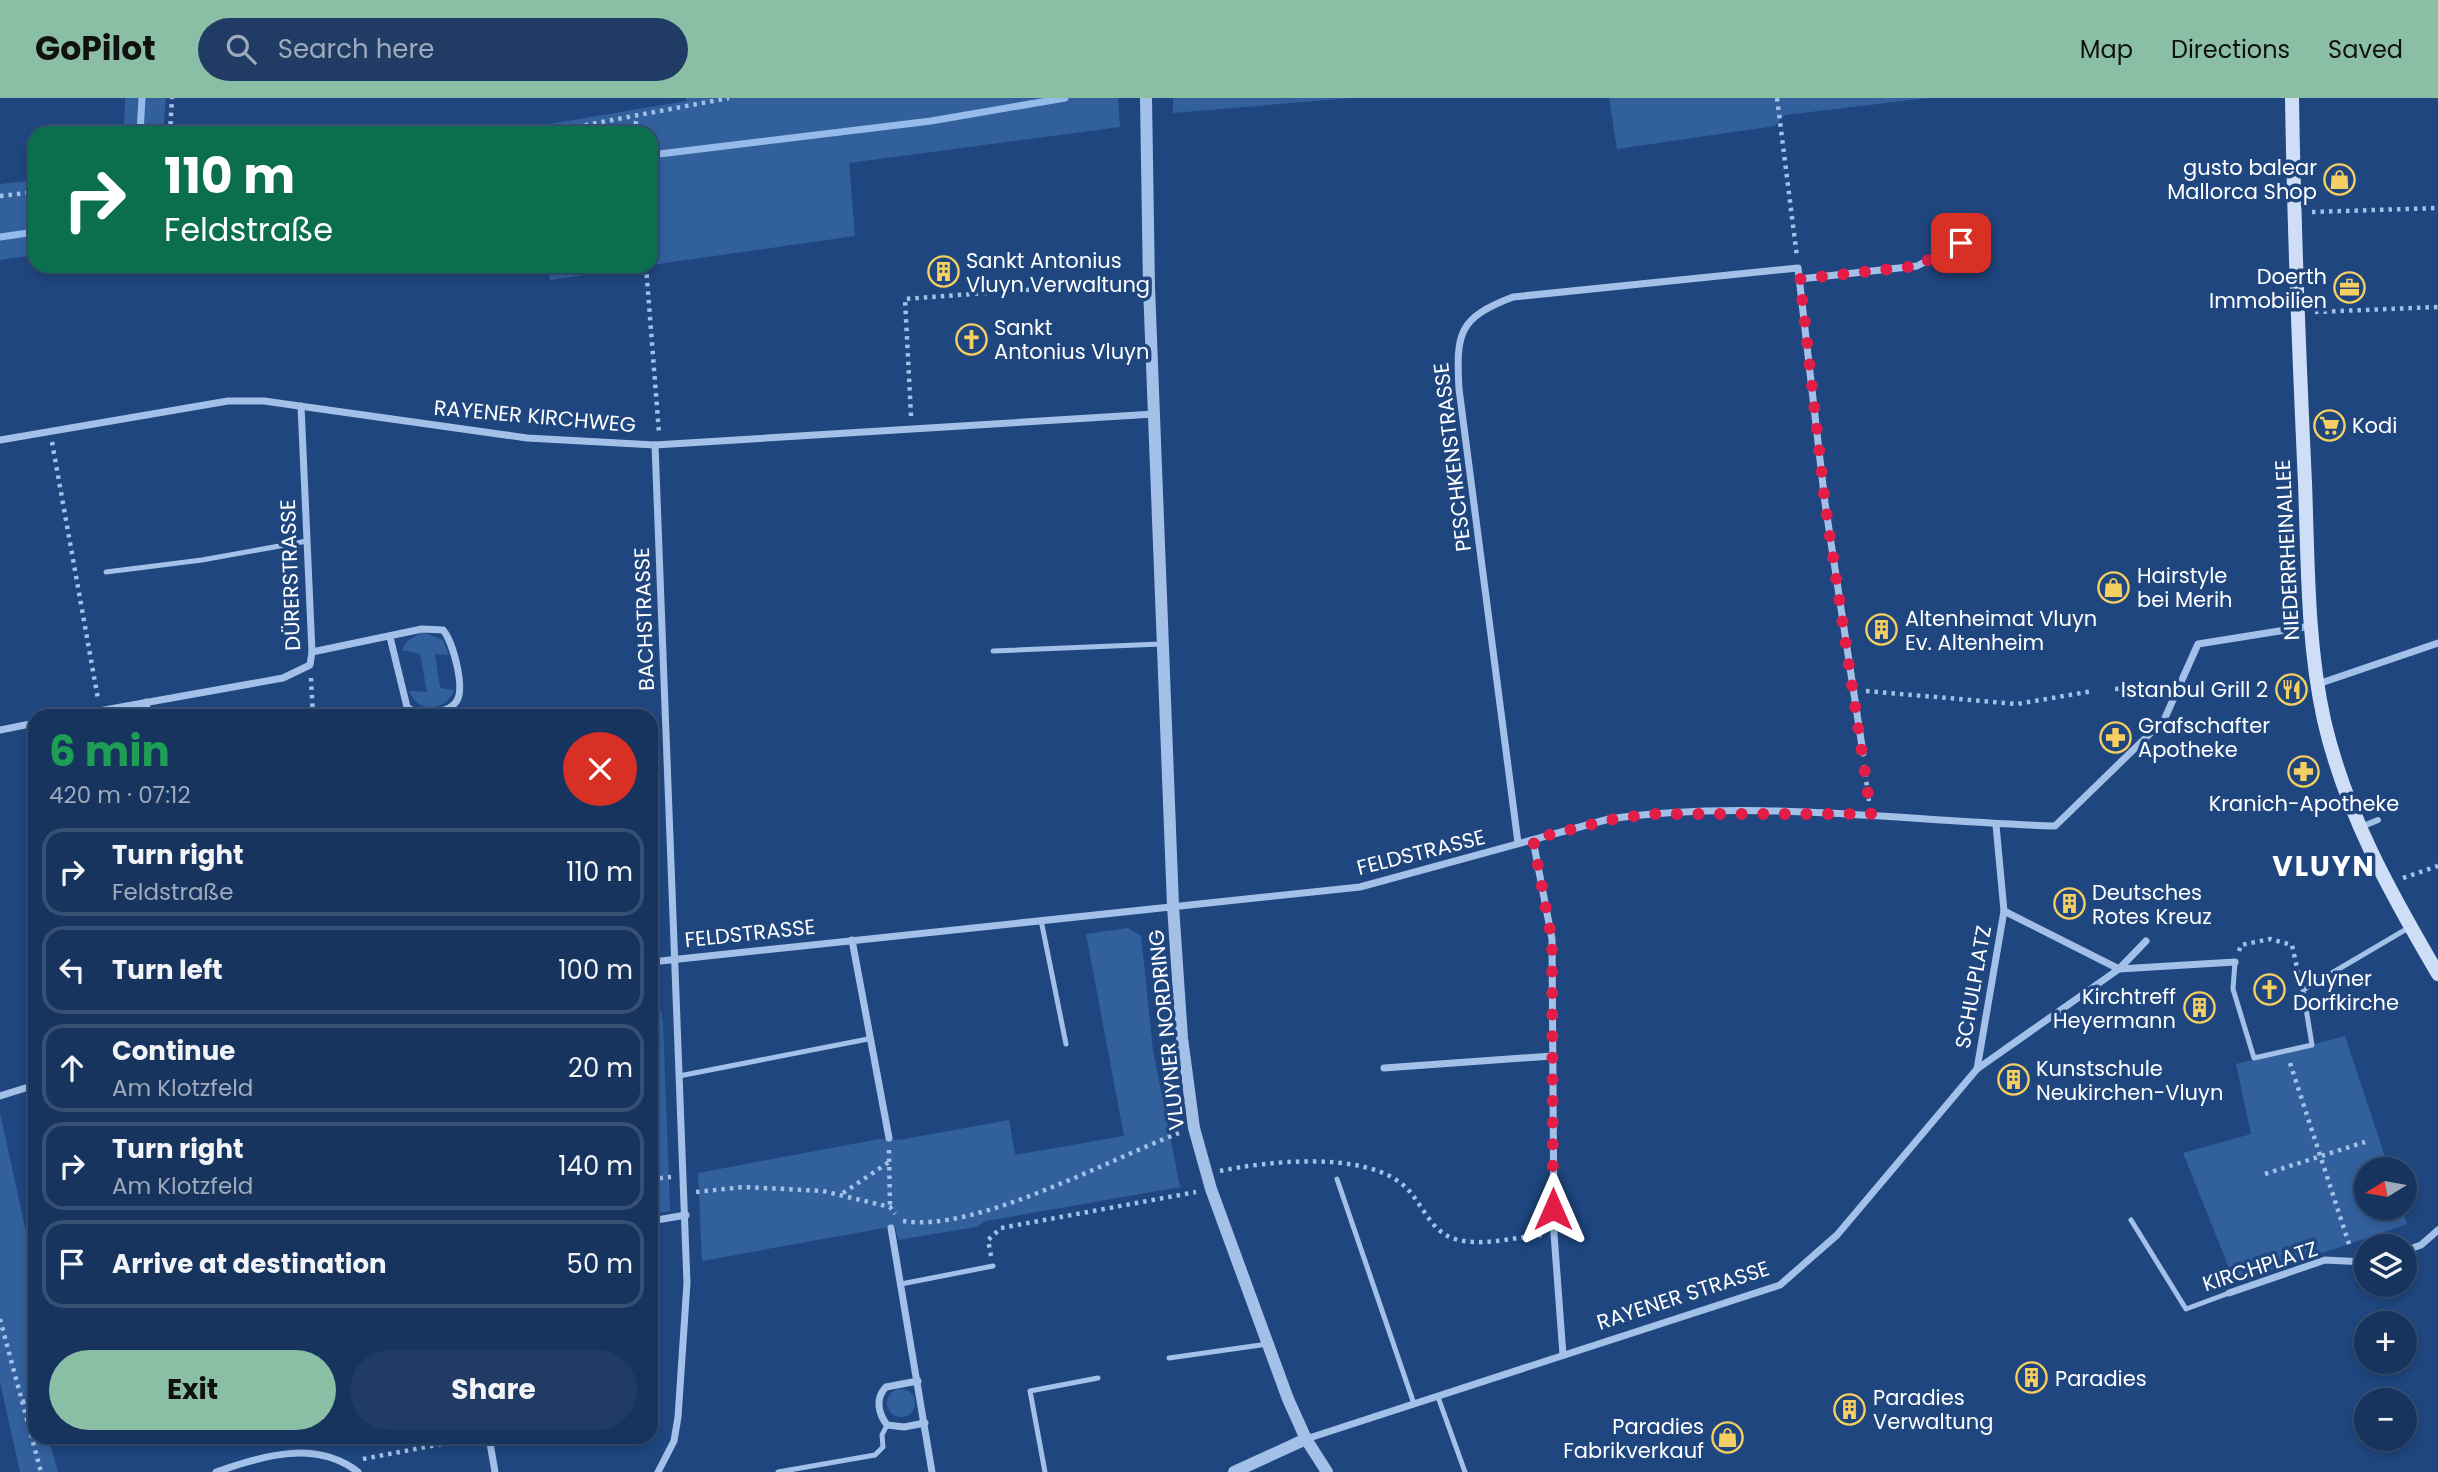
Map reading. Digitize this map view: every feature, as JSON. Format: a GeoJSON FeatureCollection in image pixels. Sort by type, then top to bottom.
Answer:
{"type":"FeatureCollection","features":[{"type":"Feature","properties":{"kind":"main road","name":"NIEDERRHEINALLEE"},"geometry":{"type":"LineString","coordinates":[[2292,98],[2297,313],[2311,626],[2318,684],[2325,721],[2360,828],[2386,884],[2438,974]]}},
{"type":"Feature","properties":{"kind":"street","name":"VLUYNER NORDRING"},"geometry":{"type":"LineString","coordinates":[[1146,98],[1149,288],[1172,906],[1182,1038],[1194,1128],[1205,1174],[1306,1439],[1327,1472]]}},
{"type":"Feature","properties":{"kind":"street"},"geometry":{"type":"LineString","coordinates":[[1800,279],[1917,266],[1961,243]]}},
{"type":"Feature","properties":{"kind":"street"},"geometry":{"type":"LineString","coordinates":[[1798,268],[1825,503],[1863,754]]}},
{"type":"Feature","properties":{"kind":"street","name":"PESCHKENSTRASSE"},"geometry":{"type":"LineString","coordinates":[[1518,843],[1459,389],[1457,348],[1465,327],[1483,308],[1513,297],[1798,268]]}},
{"type":"Feature","properties":{"kind":"street","name":"RAYENER KIRCHWEG"},"geometry":{"type":"LineString","coordinates":[[0,440],[228,401],[301,406],[527,438],[657,444],[1154,414]]}},
{"type":"Feature","properties":{"kind":"street","name":"DÜRERSTRASSE"},"geometry":{"type":"LineString","coordinates":[[106,709],[283,678],[310,665],[312,652],[301,406]]}},
{"type":"Feature","properties":{"kind":"street","name":"BACHSTRASSE"},"geometry":{"type":"LineString","coordinates":[[657,444],[686,1215],[686,1338],[678,1417],[674,1441],[658,1472]]}},
{"type":"Feature","properties":{"kind":"street","name":"FELDSTRASSE"},"geometry":{"type":"LineString","coordinates":[[658,961],[1360,887],[1533,839],[1609,820],[1649,814],[1871,814],[1996,825],[2055,826],[2164,720],[2177,685],[2198,644],[2311,626]]}},
{"type":"Feature","properties":{"kind":"street"},"geometry":{"type":"LineString","coordinates":[[312,652],[422,629],[443,630],[453,649],[461,691],[457,702],[449,709]]}},
{"type":"Feature","properties":{"kind":"street"},"geometry":{"type":"LineString","coordinates":[[390,637],[410,709]]}},
{"type":"Feature","properties":{"kind":"street"},"geometry":{"type":"LineString","coordinates":[[2318,684],[2438,643]]}},
{"type":"Feature","properties":{"kind":"street"},"geometry":{"type":"LineString","coordinates":[[146,702],[147,709]]}},
{"type":"Feature","properties":{"kind":"street"},"geometry":{"type":"LineString","coordinates":[[0,730],[28,724]]}},
{"type":"Feature","properties":{"kind":"street"},"geometry":{"type":"LineString","coordinates":[[2360,828],[2378,820]]}},
{"type":"Feature","properties":{"kind":"street","name":"SCHULPLATZ"},"geometry":{"type":"LineString","coordinates":[[1977,1069],[2004,911],[1996,825]]}},
{"type":"Feature","properties":{"kind":"street"},"geometry":{"type":"LineString","coordinates":[[1533,839],[1552,940],[1553,1234],[1563,1355]]}},
{"type":"Feature","properties":{"kind":"street","name":"SCHULPLATZ"},"geometry":{"type":"LineString","coordinates":[[2004,911],[2119,969]]}},
{"type":"Feature","properties":{"kind":"street"},"geometry":{"type":"LineString","coordinates":[[852,940],[868,1039],[889,1138]]}},
{"type":"Feature","properties":{"kind":"street","name":"SCHULPLATZ"},"geometry":{"type":"LineString","coordinates":[[1899,1165],[1977,1069],[2119,969],[2146,941]]}},
{"type":"Feature","properties":{"kind":"street"},"geometry":{"type":"LineString","coordinates":[[2119,969],[2235,962]]}},
{"type":"Feature","properties":{"kind":"street"},"geometry":{"type":"LineString","coordinates":[[1384,1068],[1552,1056]]}},
{"type":"Feature","properties":{"kind":"street"},"geometry":{"type":"LineString","coordinates":[[0,1096],[28,1088]]}},
{"type":"Feature","properties":{"kind":"street","name":"RAYENER STRASSE"},"geometry":{"type":"LineString","coordinates":[[1234,1472],[1306,1439],[1780,1285],[1837,1235],[1899,1165]]}},
{"type":"Feature","properties":{"kind":"street"},"geometry":{"type":"LineString","coordinates":[[658,1220],[686,1215]]}},
{"type":"Feature","properties":{"kind":"street"},"geometry":{"type":"LineString","coordinates":[[891,1228],[932,1472]]}},
{"type":"Feature","properties":{"kind":"street"},"geometry":{"type":"LineString","coordinates":[[2417,1246],[2438,1230]]}},
{"type":"Feature","properties":{"kind":"street","name":"KIRCHPLATZ"},"geometry":{"type":"LineString","coordinates":[[2229,1293],[2325,1260],[2354,1261]]}},
{"type":"Feature","properties":{"kind":"street"},"geometry":{"type":"LineString","coordinates":[[918,1381],[886,1387],[882,1392],[879,1408],[887,1424],[904,1427],[925,1423]]}},
{"type":"Feature","properties":{"kind":"street"},"geometry":{"type":"LineString","coordinates":[[490,1444],[495,1472]]}},
{"type":"Feature","properties":{"kind":"street"},"geometry":{"type":"LineString","coordinates":[[215,1472],[274,1455],[328,1454],[358,1472]]}},
{"type":"Feature","properties":{"kind":"lane"},"geometry":{"type":"LineString","coordinates":[[106,572],[202,560],[307,541]]}},
{"type":"Feature","properties":{"kind":"lane"},"geometry":{"type":"LineString","coordinates":[[993,651],[1164,643]]}},
{"type":"Feature","properties":{"kind":"lane"},"geometry":{"type":"LineString","coordinates":[[1041,919],[1066,1044]]}},
{"type":"Feature","properties":{"kind":"lane"},"geometry":{"type":"LineString","coordinates":[[2235,962],[2232,989],[2254,1058],[2312,1045],[2303,990],[2410,927]]}},
{"type":"Feature","properties":{"kind":"lane"},"geometry":{"type":"LineString","coordinates":[[679,1076],[868,1039]]}},
{"type":"Feature","properties":{"kind":"lane"},"geometry":{"type":"LineString","coordinates":[[1336,1179],[1414,1405]]}},
{"type":"Feature","properties":{"kind":"lane","name":"KIRCHPLATZ"},"geometry":{"type":"LineString","coordinates":[[2131,1220],[2186,1310],[2229,1293]]}},
{"type":"Feature","properties":{"kind":"lane"},"geometry":{"type":"LineString","coordinates":[[901,1284],[993,1266]]}},
{"type":"Feature","properties":{"kind":"lane"},"geometry":{"type":"LineString","coordinates":[[1169,1358],[1268,1344]]}},
{"type":"Feature","properties":{"kind":"lane"},"geometry":{"type":"LineString","coordinates":[[1045,1472],[1030,1391],[1098,1378]]}},
{"type":"Feature","properties":{"kind":"lane"},"geometry":{"type":"LineString","coordinates":[[1438,1397],[1465,1472]]}},
{"type":"Feature","properties":{"kind":"lane"},"geometry":{"type":"LineString","coordinates":[[778,1472],[875,1455],[883,1447],[882,1435],[887,1424]]}},
{"type":"Feature","properties":{"kind":"path"},"geometry":{"type":"LineString","coordinates":[[170,126],[172,98]]}},
{"type":"Feature","properties":{"kind":"path"},"geometry":{"type":"LineString","coordinates":[[693,98],[694,105]]}},
{"type":"Feature","properties":{"kind":"path"},"geometry":{"type":"LineString","coordinates":[[584,126],[729,98]]}},
{"type":"Feature","properties":{"kind":"path"},"geometry":{"type":"LineString","coordinates":[[1777,98],[1798,268]]}},
{"type":"Feature","properties":{"kind":"path"},"geometry":{"type":"LineString","coordinates":[[635,126],[637,117]]}},
{"type":"Feature","properties":{"kind":"path"},"geometry":{"type":"LineString","coordinates":[[0,196],[28,193]]}},
{"type":"Feature","properties":{"kind":"path"},"geometry":{"type":"LineString","coordinates":[[2294,213],[2438,208]]}},
{"type":"Feature","properties":{"kind":"path"},"geometry":{"type":"LineString","coordinates":[[646,273],[657,444]]}},
{"type":"Feature","properties":{"kind":"path"},"geometry":{"type":"LineString","coordinates":[[912,427],[905,299],[1039,289],[1149,288]]}},
{"type":"Feature","properties":{"kind":"path"},"geometry":{"type":"LineString","coordinates":[[2297,313],[2438,307]]}},
{"type":"Feature","properties":{"kind":"path"},"geometry":{"type":"LineString","coordinates":[[50,431],[100,709]]}},
{"type":"Feature","properties":{"kind":"path"},"geometry":{"type":"LineString","coordinates":[[310,665],[313,709]]}},
{"type":"Feature","properties":{"kind":"path"},"geometry":{"type":"LineString","coordinates":[[2115,689],[2177,685]]}},
{"type":"Feature","properties":{"kind":"path"},"geometry":{"type":"LineString","coordinates":[[1854,690],[2017,704],[2093,691]]}},
{"type":"Feature","properties":{"kind":"path"},"geometry":{"type":"LineString","coordinates":[[1863,754],[1871,814]]}},
{"type":"Feature","properties":{"kind":"path"},"geometry":{"type":"LineString","coordinates":[[2386,884],[2438,866]]}},
{"type":"Feature","properties":{"kind":"path"},"geometry":{"type":"LineString","coordinates":[[2235,962],[2241,945],[2270,939],[2292,945],[2303,990]]}},
{"type":"Feature","properties":{"kind":"path"},"geometry":{"type":"LineString","coordinates":[[2286,1051],[2354,1261]]}},
{"type":"Feature","properties":{"kind":"path"},"geometry":{"type":"LineString","coordinates":[[685,1193],[744,1187],[842,1193],[890,1207],[899,1221],[921,1224],[1009,1204],[1194,1128]]}},
{"type":"Feature","properties":{"kind":"path"},"geometry":{"type":"LineString","coordinates":[[889,1138],[891,1228]]}},
{"type":"Feature","properties":{"kind":"path"},"geometry":{"type":"LineString","coordinates":[[2265,1174],[2365,1142]]}},
{"type":"Feature","properties":{"kind":"path"},"geometry":{"type":"LineString","coordinates":[[842,1193],[889,1162]]}},
{"type":"Feature","properties":{"kind":"path"},"geometry":{"type":"LineString","coordinates":[[1205,1174],[1303,1162],[1354,1166],[1386,1175],[1403,1184],[1438,1229],[1454,1239],[1467,1241],[1553,1234]]}},
{"type":"Feature","properties":{"kind":"path"},"geometry":{"type":"LineString","coordinates":[[993,1266],[988,1240],[1001,1228],[1211,1189]]}},
{"type":"Feature","properties":{"kind":"path"},"geometry":{"type":"LineString","coordinates":[[0,1319],[28,1424]]}},
{"type":"Feature","properties":{"kind":"path"},"geometry":{"type":"LineString","coordinates":[[22,1402],[28,1401]]}},
{"type":"Feature","properties":{"kind":"path"},"geometry":{"type":"LineString","coordinates":[[33,1444],[41,1472]]}},
{"type":"Feature","properties":{"kind":"path"},"geometry":{"type":"LineString","coordinates":[[346,1463],[443,1444]]}},
{"type":"Feature","properties":{"kind":"shaded area"},"geometry":{"type":"Polygon","coordinates":[[[125,98],[166,98],[164,126],[124,126],[125,98]]]}},
{"type":"Feature","properties":{"kind":"shaded area"},"geometry":{"type":"Polygon","coordinates":[[[686,98],[1118,98],[1120,127],[849,163],[855,236],[658,264],[658,126],[538,126],[686,101],[686,98]]]}},
{"type":"Feature","properties":{"kind":"shaded area"},"geometry":{"type":"Polygon","coordinates":[[[1173,98],[1351,98],[1173,113],[1173,98]]]}},
{"type":"Feature","properties":{"kind":"shaded area"},"geometry":{"type":"Polygon","coordinates":[[[1609,98],[1929,98],[1785,115],[1775,126],[1617,149],[1609,98]]]}},
{"type":"Feature","properties":{"kind":"shaded area"},"geometry":{"type":"Polygon","coordinates":[[[28,181],[28,256],[0,260],[0,184],[28,181]]]}},
{"type":"Feature","properties":{"kind":"shaded area"},"geometry":{"type":"Polygon","coordinates":[[[549,273],[598,273],[550,280],[549,273]]]}},
{"type":"Feature","properties":{"kind":"shaded area"},"geometry":{"type":"Polygon","coordinates":[[[423,632],[443,640],[449,655],[435,654],[440,688],[455,690],[445,703],[432,707],[419,704],[409,691],[427,692],[420,654],[402,650],[407,641],[423,632]]]}},
{"type":"Feature","properties":{"kind":"shaded area"},"geometry":{"type":"Polygon","coordinates":[[[1128,928],[1141,936],[1153,1050],[1180,1187],[986,1221],[976,1227],[898,1240],[895,1226],[702,1261],[698,1173],[879,1139],[899,1140],[1009,1120],[1015,1155],[1124,1136],[1086,934],[1128,928]]]}},
{"type":"Feature","properties":{"kind":"shaded area"},"geometry":{"type":"Polygon","coordinates":[[[658,1007],[663,1022],[670,1211],[658,1213],[658,1007]]]}},
{"type":"Feature","properties":{"kind":"shaded area"},"geometry":{"type":"Polygon","coordinates":[[[2345,1036],[2385,1157],[2354,1157],[2354,1220],[2406,1220],[2407,1224],[2378,1234],[2354,1234],[2354,1242],[2235,1283],[2183,1153],[2251,1134],[2236,1064],[2345,1036]]]}},
{"type":"Feature","properties":{"kind":"shaded area"},"geometry":{"type":"Polygon","coordinates":[[[0,1113],[28,1241],[28,1444],[50,1444],[58,1472],[20,1472],[0,1382],[0,1113]]]}},
{"type":"Feature","properties":{"kind":"shaded area"},"geometry":{"type":"Polygon","coordinates":[[[901,1389],[911,1393],[915,1403],[911,1413],[901,1417],[891,1413],[887,1403],[891,1393],[901,1389]]]}},
{"type":"Feature","properties":{"kind":"waterway"},"geometry":{"type":"LineString","coordinates":[[140,126],[142,98]]}},
{"type":"Feature","properties":{"kind":"waterway"},"geometry":{"type":"LineString","coordinates":[[658,154],[931,121],[1065,98]]}},
{"type":"Feature","properties":{"kind":"waterway"},"geometry":{"type":"LineString","coordinates":[[0,237],[28,233]]}},
{"type":"Feature","properties":{"kind":"place","name":"gusto balear Mallorca Shop"},"geometry":{"type":"Point","coordinates":[2340,179]}},
{"type":"Feature","properties":{"kind":"place","name":"Sankt Antonius Vluyn Verwaltung"},"geometry":{"type":"Point","coordinates":[943,272]}},
{"type":"Feature","properties":{"kind":"place","name":"Doerth Immobilien"},"geometry":{"type":"Point","coordinates":[2350,288]}},
{"type":"Feature","properties":{"kind":"place","name":"Sankt Antonius Vluyn"},"geometry":{"type":"Point","coordinates":[971,339]}},
{"type":"Feature","properties":{"kind":"place","name":"Kodi"},"geometry":{"type":"Point","coordinates":[2329,425]}},
{"type":"Feature","properties":{"kind":"place","name":"Hairstyle bei Merih"},"geometry":{"type":"Point","coordinates":[2114,587]}},
{"type":"Feature","properties":{"kind":"place","name":"Altenheimat Vluyn Ev. Altenheim"},"geometry":{"type":"Point","coordinates":[1882,630]}},
{"type":"Feature","properties":{"kind":"place","name":"Istanbul Grill 2"},"geometry":{"type":"Point","coordinates":[2291,689]}},
{"type":"Feature","properties":{"kind":"place","name":"Grafschafter Apotheke"},"geometry":{"type":"Point","coordinates":[2115,737]}},
{"type":"Feature","properties":{"kind":"place","name":"Kranich-Apotheke"},"geometry":{"type":"Point","coordinates":[2304,771]}},
{"type":"Feature","properties":{"kind":"place","name":"Deutsches Rotes Kreuz"},"geometry":{"type":"Point","coordinates":[2069,904]}},
{"type":"Feature","properties":{"kind":"place","name":"Vluyner Dorfkirche"},"geometry":{"type":"Point","coordinates":[2270,990]}},
{"type":"Feature","properties":{"kind":"place","name":"Kirchtreff Heyermann"},"geometry":{"type":"Point","coordinates":[2199,1008]}},
{"type":"Feature","properties":{"kind":"place","name":"Kunstschule Neukirchen-Vluyn"},"geometry":{"type":"Point","coordinates":[2013,1080]}},
{"type":"Feature","properties":{"kind":"place","name":"Paradies"},"geometry":{"type":"Point","coordinates":[2032,1378]}},
{"type":"Feature","properties":{"kind":"place","name":"Paradies Verwaltung"},"geometry":{"type":"Point","coordinates":[1850,1409]}},
{"type":"Feature","properties":{"kind":"place","name":"Paradies Fabrikverkauf"},"geometry":{"type":"Point","coordinates":[1727,1438]}},
{"type":"Feature","properties":{"kind":"district","name":"VLUYN"},"geometry":{"type":"Point","coordinates":[2324,866]}},
{"type":"Feature","properties":{"kind":"route"},"geometry":{"type":"LineString","coordinates":[[1553,1209],[1552,940],[1533,839],[1609,820],[1649,814],[1871,814],[1825,503],[1800,279],[1917,266],[1961,243]]}}]}
